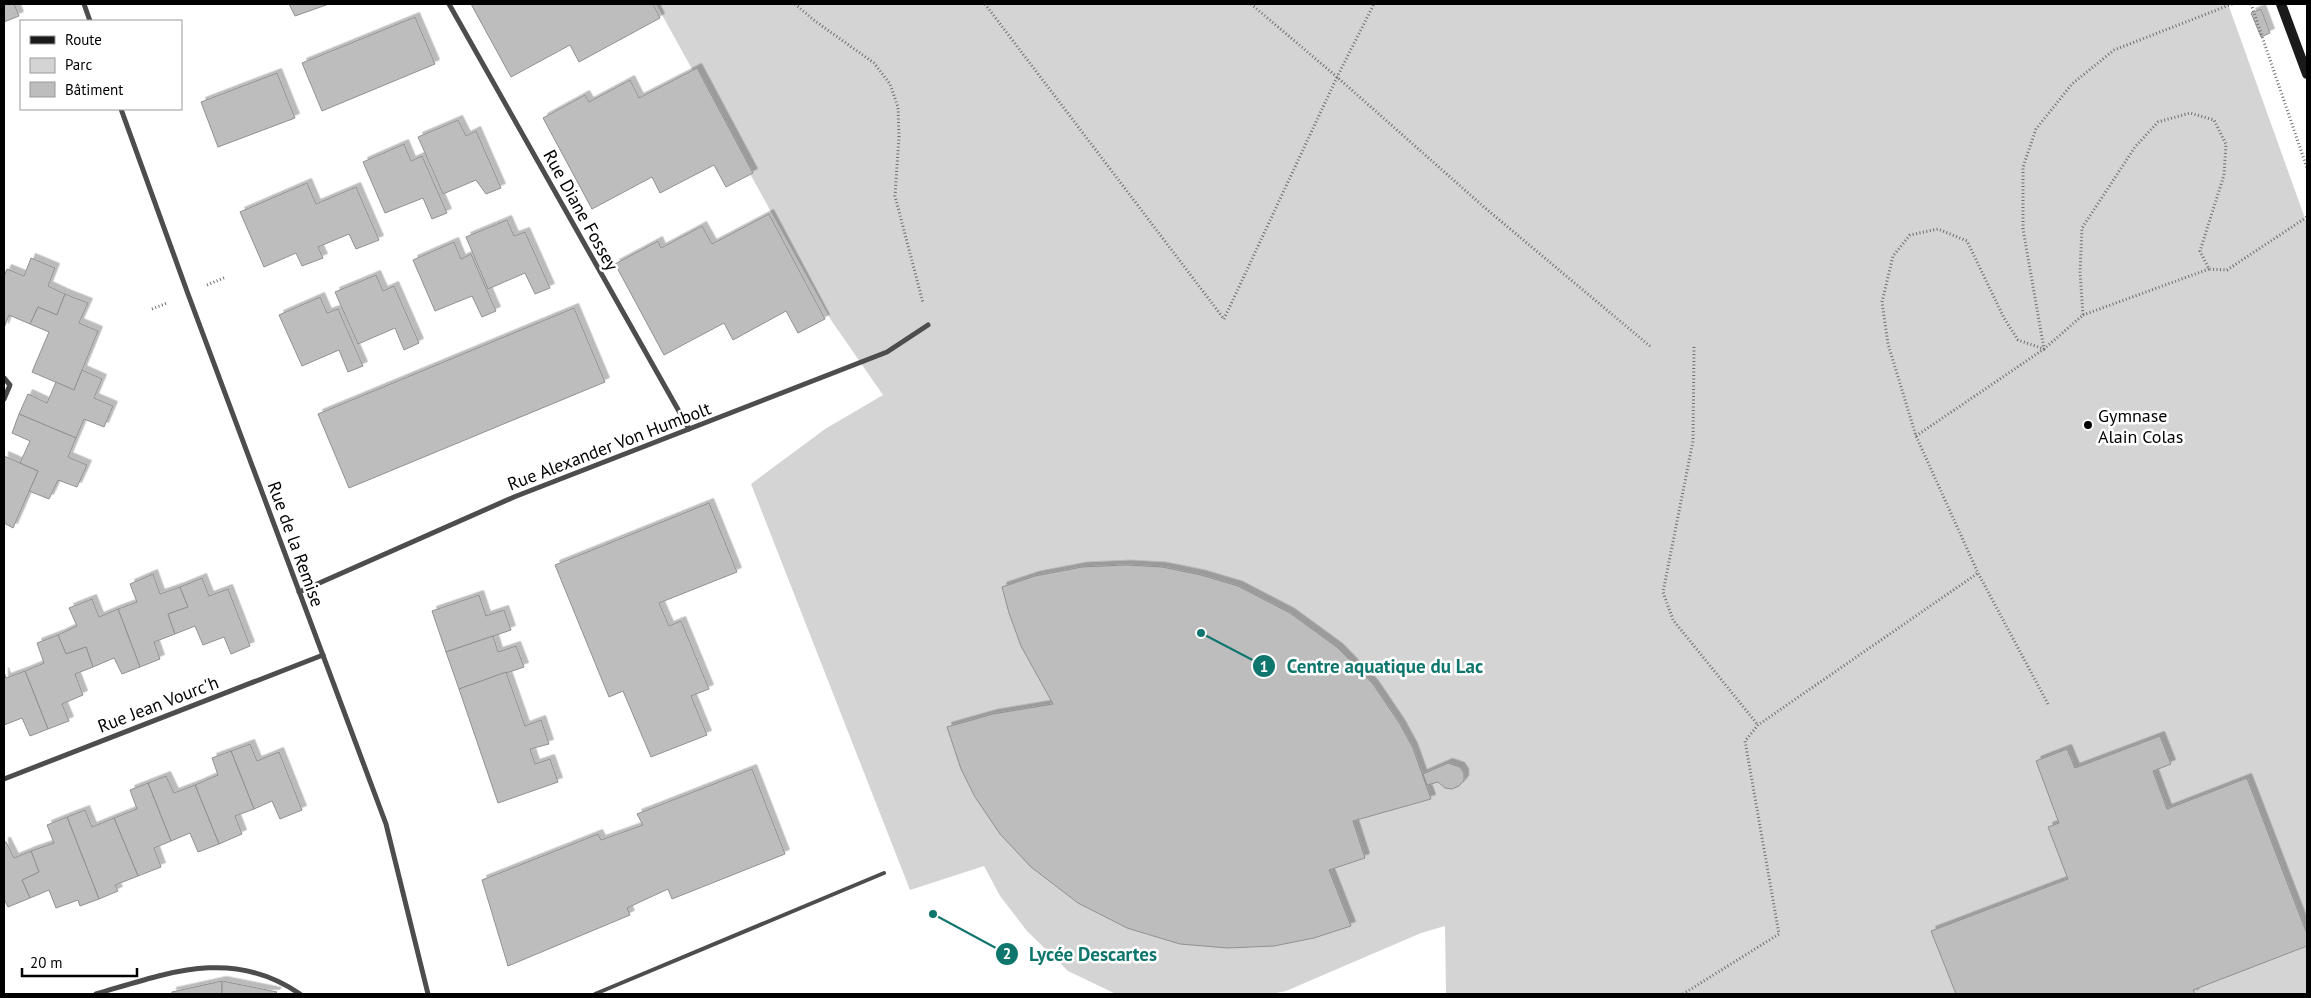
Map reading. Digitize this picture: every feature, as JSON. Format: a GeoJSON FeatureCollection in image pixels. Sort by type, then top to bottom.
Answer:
{"type":"FeatureCollection","features":[{"type":"Feature","properties":{"kind":"main road"},"geometry":{"type":"LineString","coordinates":[[2281,4],[2307,74]]}},
{"type":"Feature","properties":{"kind":"street"},"geometry":{"type":"LineString","coordinates":[[84,4],[90,20]]}},
{"type":"Feature","properties":{"kind":"street","name":"Rue Diane Fossey"},"geometry":{"type":"LineString","coordinates":[[449,4],[689,429]]}},
{"type":"Feature","properties":{"kind":"street","name":"Rue de la Remise"},"geometry":{"type":"LineString","coordinates":[[121,110],[386,824],[428,994]]}},
{"type":"Feature","properties":{"kind":"street","name":"Rue Alexander Von Humbolt"},"geometry":{"type":"LineString","coordinates":[[299,592],[514,497],[887,352],[928,326]]}},
{"type":"Feature","properties":{"kind":"street"},"geometry":{"type":"LineString","coordinates":[[4,378],[10,385],[4,399]]}},
{"type":"Feature","properties":{"kind":"street","name":"Rue Jean Vourc'h"},"geometry":{"type":"LineString","coordinates":[[4,779],[323,655]]}},
{"type":"Feature","properties":{"kind":"street"},"geometry":{"type":"LineString","coordinates":[[96,994],[162,975],[206,966],[253,971],[300,994]]}},
{"type":"Feature","properties":{"kind":"lane"},"geometry":{"type":"LineString","coordinates":[[595,994],[884,873]]}},
{"type":"Feature","properties":{"kind":"path"},"geometry":{"type":"LineString","coordinates":[[795,4],[815,21],[874,63],[890,84],[898,107],[899,138],[895,196],[928,326]]}},
{"type":"Feature","properties":{"kind":"path"},"geometry":{"type":"LineString","coordinates":[[986,4],[1224,319],[1337,77],[1374,4]]}},
{"type":"Feature","properties":{"kind":"path"},"geometry":{"type":"LineString","coordinates":[[1251,4],[1484,206],[1651,347]]}},
{"type":"Feature","properties":{"kind":"path"},"geometry":{"type":"LineString","coordinates":[[2044,349],[2024,229],[2023,167],[2036,129],[2072,84],[2114,50],[2232,4]]}},
{"type":"Feature","properties":{"kind":"path"},"geometry":{"type":"LineString","coordinates":[[2251,4],[2307,168]]}},
{"type":"Feature","properties":{"kind":"path"},"geometry":{"type":"LineString","coordinates":[[2083,315],[2080,272],[2082,228],[2136,147],[2158,122],[2190,113],[2214,120],[2226,144],[2224,175],[2200,251],[2209,269]]}},
{"type":"Feature","properties":{"kind":"path"},"geometry":{"type":"LineString","coordinates":[[1916,436],[2044,349],[2083,315],[2209,269],[2227,270],[2307,217]]}},
{"type":"Feature","properties":{"kind":"path"},"geometry":{"type":"LineString","coordinates":[[2044,349],[2018,340],[2004,318],[1967,240],[1938,229],[1910,235],[1893,256],[1882,302],[1888,344],[1916,436],[1978,573],[2048,704]]}},
{"type":"Feature","properties":{"kind":"path"},"geometry":{"type":"LineString","coordinates":[[1694,347],[1692,440],[1663,592],[1673,620],[1758,725]]}},
{"type":"Feature","properties":{"kind":"path"},"geometry":{"type":"LineString","coordinates":[[1683,994],[1779,934],[1745,740],[1758,725],[1978,573]]}},
{"type":"Feature","properties":{"kind":"green space"},"geometry":{"type":"Polygon","coordinates":[[[656,4],[2228,4],[2307,224],[2307,994],[1446,994],[1445,926],[1421,933],[1286,991],[1271,994],[1116,994],[1068,971],[1027,931],[1000,896],[984,866],[910,890],[751,484],[825,429],[883,395],[831,320],[656,4]]]}},
{"type":"Feature","properties":{"kind":"building"},"geometry":{"type":"Polygon","coordinates":[[[4,4],[14,4],[19,16],[4,22],[4,4]]]}},
{"type":"Feature","properties":{"kind":"building"},"geometry":{"type":"Polygon","coordinates":[[[289,4],[329,4],[295,16],[289,4]]]}},
{"type":"Feature","properties":{"kind":"building"},"geometry":{"type":"Polygon","coordinates":[[[471,4],[653,4],[660,18],[579,62],[570,45],[511,77],[471,4]]]}},
{"type":"Feature","properties":{"kind":"building"},"geometry":{"type":"Polygon","coordinates":[[[2261,9],[2270,33],[2261,37],[2251,13],[2261,9]]]}},
{"type":"Feature","properties":{"kind":"building"},"geometry":{"type":"Polygon","coordinates":[[[415,17],[435,64],[322,111],[302,63],[415,17]]]}},
{"type":"Feature","properties":{"kind":"building"},"geometry":{"type":"Polygon","coordinates":[[[697,68],[753,173],[726,187],[714,165],[660,193],[652,177],[592,209],[543,118],[585,95],[589,102],[630,80],[639,98],[697,68]]]}},
{"type":"Feature","properties":{"kind":"building"},"geometry":{"type":"Polygon","coordinates":[[[277,73],[295,118],[218,147],[201,102],[277,73]]]}},
{"type":"Feature","properties":{"kind":"building"},"geometry":{"type":"Polygon","coordinates":[[[458,120],[466,136],[476,131],[501,188],[486,194],[476,180],[443,194],[418,137],[458,120]]]}},
{"type":"Feature","properties":{"kind":"building"},"geometry":{"type":"Polygon","coordinates":[[[404,144],[411,161],[422,156],[447,213],[432,219],[423,198],[385,213],[363,162],[404,144]]]}},
{"type":"Feature","properties":{"kind":"building"},"geometry":{"type":"Polygon","coordinates":[[[307,183],[316,204],[356,187],[379,240],[356,249],[349,234],[318,247],[323,258],[302,266],[296,253],[264,267],[240,212],[307,183]]]}},
{"type":"Feature","properties":{"kind":"building"},"geometry":{"type":"Polygon","coordinates":[[[769,214],[825,319],[798,333],[786,311],[733,340],[724,323],[664,355],[615,264],[658,241],[661,248],[702,226],[712,244],[769,214]]]}},
{"type":"Feature","properties":{"kind":"building"},"geometry":{"type":"Polygon","coordinates":[[[507,220],[514,236],[525,232],[550,288],[535,294],[525,273],[488,289],[466,237],[507,220]]]}},
{"type":"Feature","properties":{"kind":"building"},"geometry":{"type":"Polygon","coordinates":[[[454,242],[461,259],[471,254],[496,311],[482,317],[472,296],[435,311],[413,260],[454,242]]]}},
{"type":"Feature","properties":{"kind":"building"},"geometry":{"type":"Polygon","coordinates":[[[31,258],[55,268],[48,286],[65,294],[57,315],[38,307],[30,324],[9,315],[4,328],[4,276],[7,269],[24,276],[31,258]]]}},
{"type":"Feature","properties":{"kind":"building"},"geometry":{"type":"Polygon","coordinates":[[[376,275],[383,291],[394,286],[419,343],[404,350],[395,328],[358,344],[335,292],[376,275]]]}},
{"type":"Feature","properties":{"kind":"building"},"geometry":{"type":"Polygon","coordinates":[[[65,294],[88,303],[79,323],[98,331],[74,390],[32,372],[49,332],[30,324],[38,307],[57,315],[65,294]]]}},
{"type":"Feature","properties":{"kind":"building"},"geometry":{"type":"Polygon","coordinates":[[[320,297],[327,313],[338,309],[363,366],[348,372],[339,350],[302,366],[279,315],[320,297]]]}},
{"type":"Feature","properties":{"kind":"building"},"geometry":{"type":"Polygon","coordinates":[[[574,308],[605,382],[349,488],[318,414],[574,308]]]}},
{"type":"Feature","properties":{"kind":"building"},"geometry":{"type":"Polygon","coordinates":[[[82,370],[102,379],[94,398],[113,406],[104,427],[84,419],[76,438],[19,414],[28,394],[47,403],[56,382],[74,390],[82,370]]]}},
{"type":"Feature","properties":{"kind":"building"},"geometry":{"type":"Polygon","coordinates":[[[19,414],[76,438],[68,457],[87,465],[77,487],[58,480],[49,499],[29,491],[38,471],[20,463],[30,441],[12,433],[19,414]]]}},
{"type":"Feature","properties":{"kind":"building"},"geometry":{"type":"Polygon","coordinates":[[[4,456],[38,471],[13,528],[4,523],[4,456]]]}},
{"type":"Feature","properties":{"kind":"building"},"geometry":{"type":"Polygon","coordinates":[[[709,503],[737,572],[659,603],[669,626],[681,621],[709,689],[691,696],[707,735],[651,757],[623,691],[609,697],[555,565],[709,503]]]}},
{"type":"Feature","properties":{"kind":"building"},"geometry":{"type":"Polygon","coordinates":[[[1126,565],[1162,567],[1201,575],[1238,586],[1290,613],[1338,648],[1373,684],[1400,724],[1413,748],[1431,799],[1353,821],[1365,858],[1329,870],[1351,926],[1314,938],[1274,946],[1228,948],[1180,944],[1127,928],[1078,903],[1031,867],[1000,834],[975,797],[961,769],[947,727],[993,714],[1053,704],[1021,646],[1002,587],[1035,576],[1082,567],[1126,565]]]}},
{"type":"Feature","properties":{"kind":"building"},"geometry":{"type":"Polygon","coordinates":[[[153,574],[160,594],[180,587],[188,607],[168,614],[175,634],[154,642],[160,659],[140,667],[118,609],[137,602],[130,584],[153,574]]]}},
{"type":"Feature","properties":{"kind":"building"},"geometry":{"type":"Polygon","coordinates":[[[202,578],[209,596],[228,589],[250,646],[231,654],[224,637],[203,645],[195,626],[175,634],[168,614],[188,607],[180,587],[202,578]]]}},
{"type":"Feature","properties":{"kind":"building"},"geometry":{"type":"Polygon","coordinates":[[[479,595],[486,616],[504,610],[511,630],[446,652],[432,611],[479,595]]]}},
{"type":"Feature","properties":{"kind":"building"},"geometry":{"type":"Polygon","coordinates":[[[92,599],[99,617],[118,609],[140,667],[122,674],[114,658],[93,667],[86,647],[66,654],[58,635],[77,626],[69,608],[92,599]]]}},
{"type":"Feature","properties":{"kind":"building"},"geometry":{"type":"Polygon","coordinates":[[[58,635],[66,654],[86,647],[93,667],[75,674],[83,695],[62,704],[69,721],[48,729],[25,671],[44,663],[37,643],[58,635]]]}},
{"type":"Feature","properties":{"kind":"building"},"geometry":{"type":"Polygon","coordinates":[[[493,636],[498,652],[516,646],[524,667],[459,689],[446,652],[493,636]]]}},
{"type":"Feature","properties":{"kind":"building"},"geometry":{"type":"Polygon","coordinates":[[[25,671],[48,729],[30,736],[22,718],[4,725],[4,672],[6,678],[25,671]]]}},
{"type":"Feature","properties":{"kind":"building"},"geometry":{"type":"Polygon","coordinates":[[[506,672],[525,726],[541,720],[549,744],[530,749],[535,764],[550,759],[558,782],[498,803],[459,689],[506,672]]]}},
{"type":"Feature","properties":{"kind":"building"},"geometry":{"type":"Polygon","coordinates":[[[2160,736],[2171,764],[2153,771],[2167,809],[2247,778],[2307,934],[2307,946],[2193,990],[2195,993],[2193,994],[1956,994],[1931,931],[2068,879],[2048,827],[2059,823],[2036,761],[2067,749],[2075,768],[2160,736]]]}},
{"type":"Feature","properties":{"kind":"building"},"geometry":{"type":"Polygon","coordinates":[[[250,744],[257,761],[279,752],[302,810],[280,819],[272,801],[254,809],[231,751],[250,744]]]}},
{"type":"Feature","properties":{"kind":"building"},"geometry":{"type":"Polygon","coordinates":[[[231,751],[254,809],[235,816],[242,834],[219,844],[195,785],[218,775],[212,758],[231,751]]]}},
{"type":"Feature","properties":{"kind":"building"},"geometry":{"type":"Polygon","coordinates":[[[1448,763],[1460,767],[1464,773],[1464,780],[1459,786],[1452,789],[1445,788],[1438,782],[1427,785],[1423,774],[1448,763]]]}},
{"type":"Feature","properties":{"kind":"building"},"geometry":{"type":"Polygon","coordinates":[[[752,769],[785,854],[672,899],[668,889],[627,908],[630,915],[508,966],[482,880],[598,834],[601,840],[643,825],[637,814],[752,769]]]}},
{"type":"Feature","properties":{"kind":"building"},"geometry":{"type":"Polygon","coordinates":[[[166,776],[174,793],[195,785],[219,844],[198,852],[190,833],[171,841],[148,783],[166,776]]]}},
{"type":"Feature","properties":{"kind":"building"},"geometry":{"type":"Polygon","coordinates":[[[148,783],[171,841],[154,848],[161,867],[138,876],[114,818],[137,809],[130,790],[148,783]]]}},
{"type":"Feature","properties":{"kind":"building"},"geometry":{"type":"Polygon","coordinates":[[[85,810],[92,827],[114,818],[138,876],[115,885],[118,891],[99,899],[67,817],[85,810]]]}},
{"type":"Feature","properties":{"kind":"building"},"geometry":{"type":"Polygon","coordinates":[[[67,817],[99,899],[80,906],[78,900],[56,908],[49,890],[30,898],[22,880],[39,872],[31,851],[54,843],[47,825],[67,817]]]}},
{"type":"Feature","properties":{"kind":"building"},"geometry":{"type":"Polygon","coordinates":[[[4,842],[6,842],[14,858],[31,851],[39,872],[22,880],[30,898],[8,907],[4,899],[4,842]]]}},
{"type":"Feature","properties":{"kind":"building"},"geometry":{"type":"Polygon","coordinates":[[[222,981],[222,994],[172,994],[172,992],[222,981]]]}},
{"type":"Feature","properties":{"kind":"building"},"geometry":{"type":"Polygon","coordinates":[[[222,981],[277,992],[275,994],[222,994],[222,981]]]}},
{"type":"Feature","properties":{"kind":"place","name":"Gymnase Alain Colas"},"geometry":{"type":"Point","coordinates":[2088,425]}},
{"type":"Feature","properties":{"kind":"place","name":"Centre aquatique du Lac"},"geometry":{"type":"Point","coordinates":[1201,633]}},
{"type":"Feature","properties":{"kind":"place","name":"Lycée Descartes"},"geometry":{"type":"Point","coordinates":[933,914]}}]}
